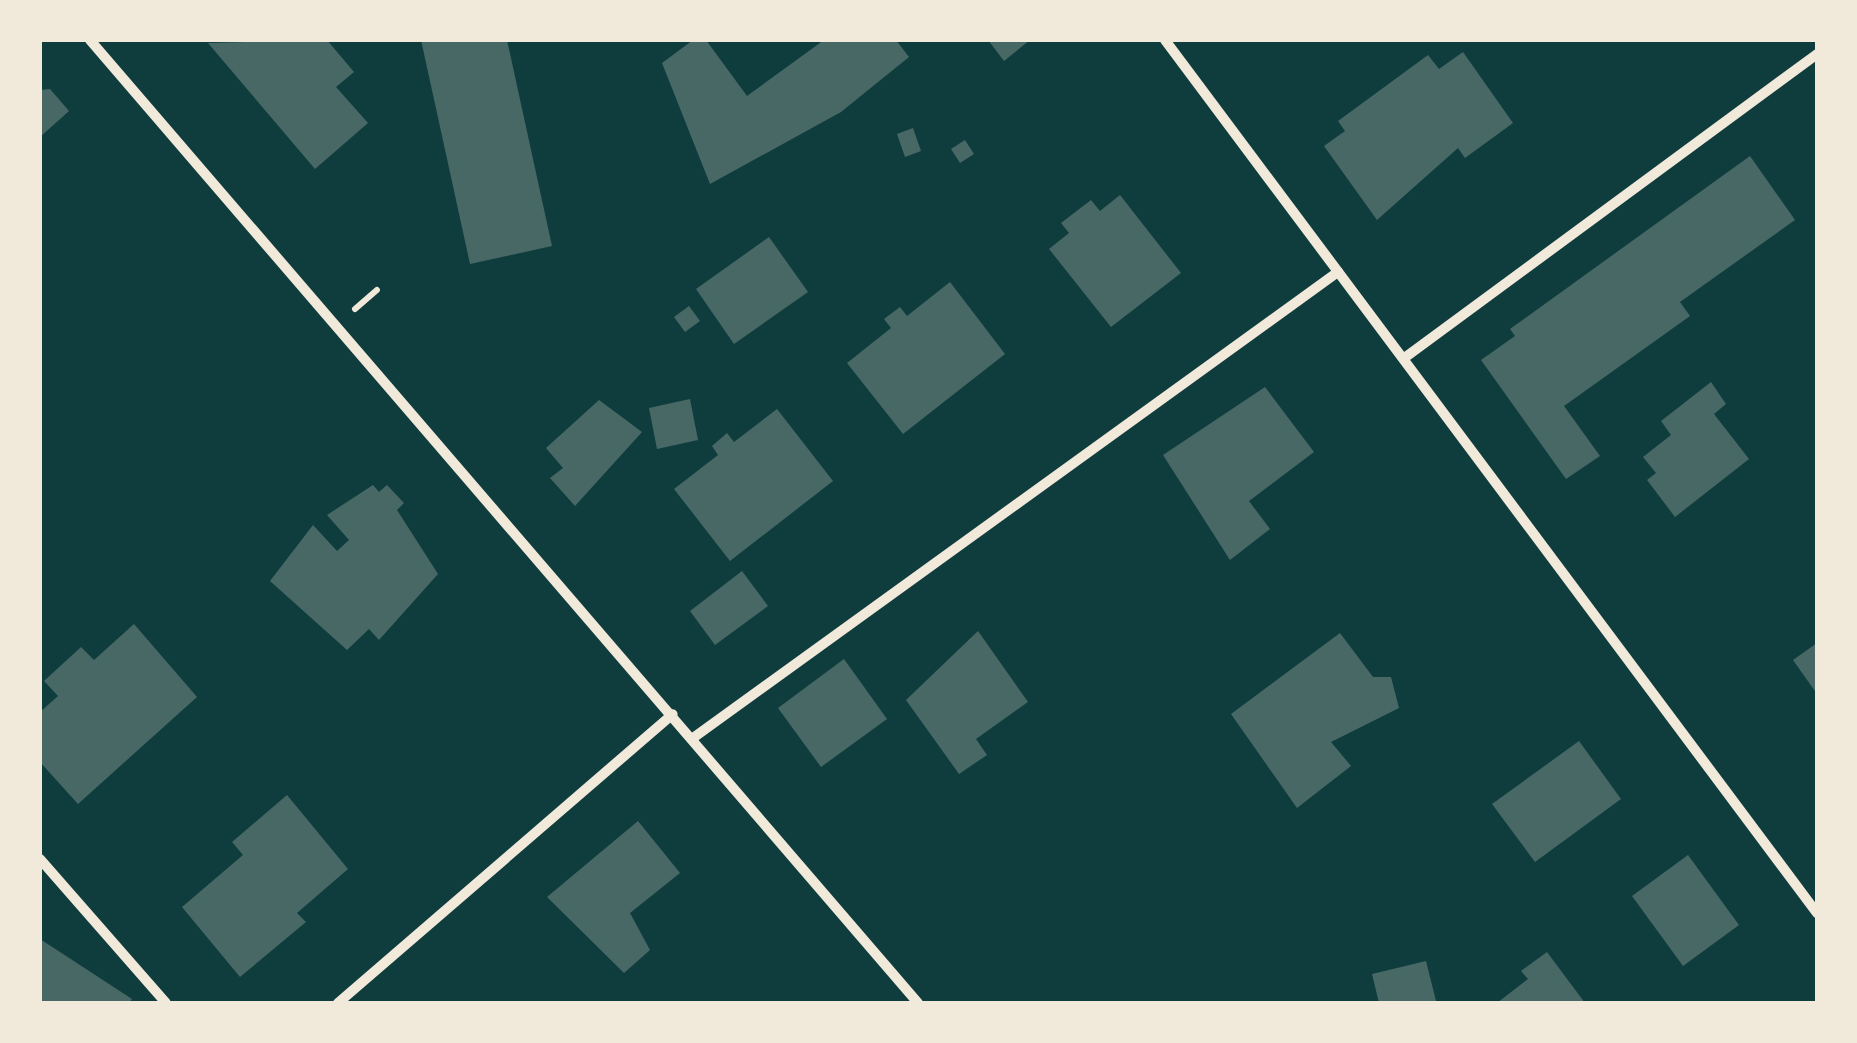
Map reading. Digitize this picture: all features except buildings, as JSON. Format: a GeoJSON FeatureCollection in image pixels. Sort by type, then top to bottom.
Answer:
{"type":"FeatureCollection","features":[{"type":"Feature","properties":{"kind":"street"},"geometry":{"type":"LineString","coordinates":[[90,40],[918,1003]]}},
{"type":"Feature","properties":{"kind":"street"},"geometry":{"type":"LineString","coordinates":[[1165,40],[1338,272],[1407,356],[1817,913]]}},
{"type":"Feature","properties":{"kind":"street"},"geometry":{"type":"LineString","coordinates":[[1407,356],[1817,54]]}},
{"type":"Feature","properties":{"kind":"street"},"geometry":{"type":"LineString","coordinates":[[693,738],[1338,272]]}},
{"type":"Feature","properties":{"kind":"street"},"geometry":{"type":"LineString","coordinates":[[338,1003],[673,714]]}},
{"type":"Feature","properties":{"kind":"street"},"geometry":{"type":"LineString","coordinates":[[40,860],[166,1003]]}}]}
